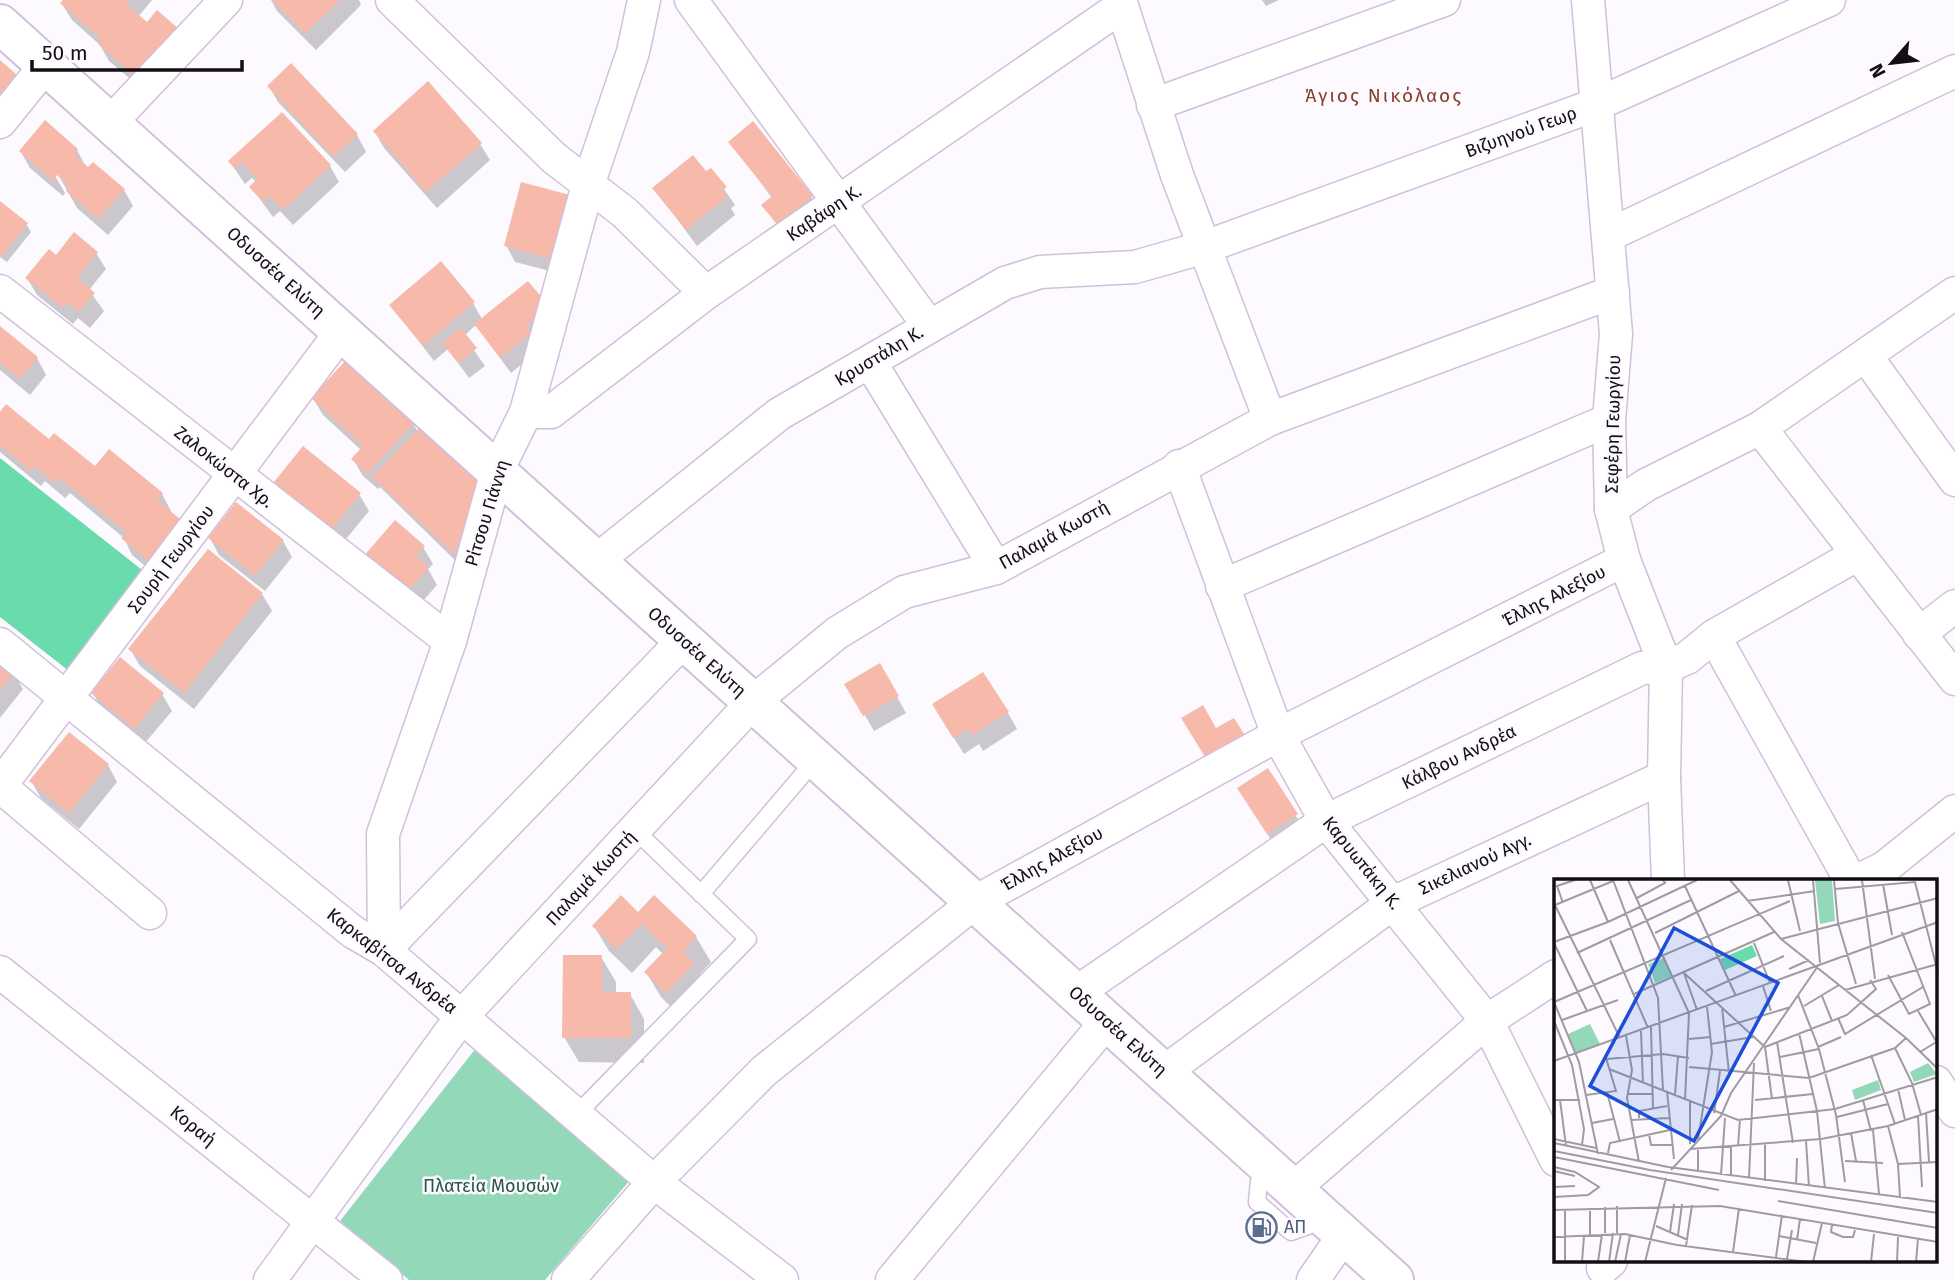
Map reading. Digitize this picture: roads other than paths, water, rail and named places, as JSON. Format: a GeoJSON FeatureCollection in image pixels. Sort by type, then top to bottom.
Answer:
{"type":"FeatureCollection","features":[{"type":"Feature","properties":{"kind":"street"},"geometry":{"type":"LineString","coordinates":[[110,123],[226,0]]}},
{"type":"Feature","properties":{"kind":"street"},"geometry":{"type":"LineString","coordinates":[[392,0],[554,158],[625,214],[706,293]]}},
{"type":"Feature","properties":{"kind":"street","name":"Ρίτσου Γιάννη"},"geometry":{"type":"LineString","coordinates":[[384,950],[383,834],[450,642],[497,471],[526,412],[588,185],[633,52],[644,0]]}},
{"type":"Feature","properties":{"kind":"street"},"geometry":{"type":"LineString","coordinates":[[691,0],[929,326]]}},
{"type":"Feature","properties":{"kind":"street"},"geometry":{"type":"LineString","coordinates":[[1153,105],[1444,0]]}},
{"type":"Feature","properties":{"kind":"street","name":"Σεφέρη Γεωργίου"},"geometry":{"type":"LineString","coordinates":[[1588,0],[1616,334],[1609,420],[1611,509],[1625,560],[1666,667],[1664,776],[1668,879]]}},
{"type":"Feature","properties":{"kind":"street","name":"Βιζυηνού Γεωρ"},"geometry":{"type":"LineString","coordinates":[[1205,247],[1595,105],[1829,0]]}},
{"type":"Feature","properties":{"kind":"street"},"geometry":{"type":"LineString","coordinates":[[1121,3],[1153,105],[1270,419]]}},
{"type":"Feature","properties":{"kind":"street","name":"Καβάφη Κ."},"geometry":{"type":"LineString","coordinates":[[526,412],[551,412],[706,293],[840,202],[1121,3]]}},
{"type":"Feature","properties":{"kind":"street","name":"Οδυσσέα Ελύτη"},"geometry":{"type":"LineString","coordinates":[[0,24],[1164,1072],[1326,1226],[1394,1280]]}},
{"type":"Feature","properties":{"kind":"street"},"geometry":{"type":"LineString","coordinates":[[0,122],[46,65]]}},
{"type":"Feature","properties":{"kind":"street"},"geometry":{"type":"LineString","coordinates":[[1609,235],[1955,71]]}},
{"type":"Feature","properties":{"kind":"street","name":"Κρυστάλη Κ."},"geometry":{"type":"LineString","coordinates":[[596,561],[779,414],[1005,283],[1040,272],[1135,267],[1205,247]]}},
{"type":"Feature","properties":{"kind":"street","name":"Ζαλοκώστα Χρ."},"geometry":{"type":"LineString","coordinates":[[0,291],[450,642]]}},
{"type":"Feature","properties":{"kind":"street","name":"Παλαμά Κωστή"},"geometry":{"type":"LineString","coordinates":[[270,1280],[462,1016],[753,702],[838,633],[904,592],[996,568],[1179,466],[1270,419],[1613,292]]}},
{"type":"Feature","properties":{"kind":"street"},"geometry":{"type":"LineString","coordinates":[[1611,509],[1646,485],[1760,428],[1955,293]]}},
{"type":"Feature","properties":{"kind":"street","name":"Σουρή Γεωργίου"},"geometry":{"type":"LineString","coordinates":[[0,786],[342,331]]}},
{"type":"Feature","properties":{"kind":"street"},"geometry":{"type":"LineString","coordinates":[[1866,356],[1955,480]]}},
{"type":"Feature","properties":{"kind":"street"},"geometry":{"type":"LineString","coordinates":[[870,362],[996,568]]}},
{"type":"Feature","properties":{"kind":"street"},"geometry":{"type":"LineString","coordinates":[[1222,586],[1609,420]]}},
{"type":"Feature","properties":{"kind":"street"},"geometry":{"type":"LineString","coordinates":[[1760,428],[1955,679]]}},
{"type":"Feature","properties":{"kind":"street","name":"Καρυωτάκη Κ."},"geometry":{"type":"LineString","coordinates":[[1179,466],[1278,735],[1326,821],[1487,1021],[1554,1156]]}},
{"type":"Feature","properties":{"kind":"street","name":"Κάλβου Ανδρέα"},"geometry":{"type":"LineString","coordinates":[[1076,993],[1326,821],[1642,668],[1666,667],[1687,658],[1714,636],[1857,554]]}},
{"type":"Feature","properties":{"kind":"street","name":"Έλλης Αλεξίου"},"geometry":{"type":"LineString","coordinates":[[568,1280],[654,1182],[764,1071],[975,901],[1278,735],[1625,560]]}},
{"type":"Feature","properties":{"kind":"street"},"geometry":{"type":"LineString","coordinates":[[1919,634],[1955,606]]}},
{"type":"Feature","properties":{"kind":"street"},"geometry":{"type":"LineString","coordinates":[[1714,636],[1850,879]]}},
{"type":"Feature","properties":{"kind":"street"},"geometry":{"type":"LineString","coordinates":[[384,950],[684,640]]}},
{"type":"Feature","properties":{"kind":"street","name":"Καρκαβίτσα Ανδρέα"},"geometry":{"type":"LineString","coordinates":[[0,644],[353,932],[384,950],[654,1182],[782,1280]]}},
{"type":"Feature","properties":{"kind":"street","name":"Σικελιανού Αγγ."},"geometry":{"type":"LineString","coordinates":[[1164,1072],[1393,903],[1664,776]]}},
{"type":"Feature","properties":{"kind":"street"},"geometry":{"type":"LineString","coordinates":[[0,786],[149,914]]}},
{"type":"Feature","properties":{"kind":"street"},"geometry":{"type":"LineString","coordinates":[[1861,879],[1884,868],[1955,811]]}},
{"type":"Feature","properties":{"kind":"street","name":"Κοραή"},"geometry":{"type":"LineString","coordinates":[[0,972],[386,1280]]}},
{"type":"Feature","properties":{"kind":"street"},"geometry":{"type":"LineString","coordinates":[[1271,1176],[1487,1021],[1554,977]]}},
{"type":"Feature","properties":{"kind":"street"},"geometry":{"type":"LineString","coordinates":[[892,1280],[1107,1021]]}},
{"type":"Feature","properties":{"kind":"street"},"geometry":{"type":"LineString","coordinates":[[1938,1081],[1955,1067]]}},
{"type":"Feature","properties":{"kind":"street"},"geometry":{"type":"LineString","coordinates":[[1938,1086],[1955,1111]]}},
{"type":"Feature","properties":{"kind":"street"},"geometry":{"type":"LineString","coordinates":[[1313,1280],[1326,1226]]}},
{"type":"Feature","properties":{"kind":"lane"},"geometry":{"type":"LineString","coordinates":[[701,894],[816,759]]}},
{"type":"Feature","properties":{"kind":"lane"},"geometry":{"type":"LineString","coordinates":[[576,1115],[748,939],[635,831]]}},
{"type":"Feature","properties":{"kind":"place","name":"ΑΠ"},"geometry":{"type":"Point","coordinates":[1261,1227]}},
{"type":"Feature","properties":{"kind":"district","name":"Άγιος Νικόλαος"},"geometry":{"type":"Point","coordinates":[1384,95]}},
{"type":"Feature","properties":{"kind":"park label","name":"Πλατεία Μουσών"},"geometry":{"type":"Point","coordinates":[491,1186]}}]}
